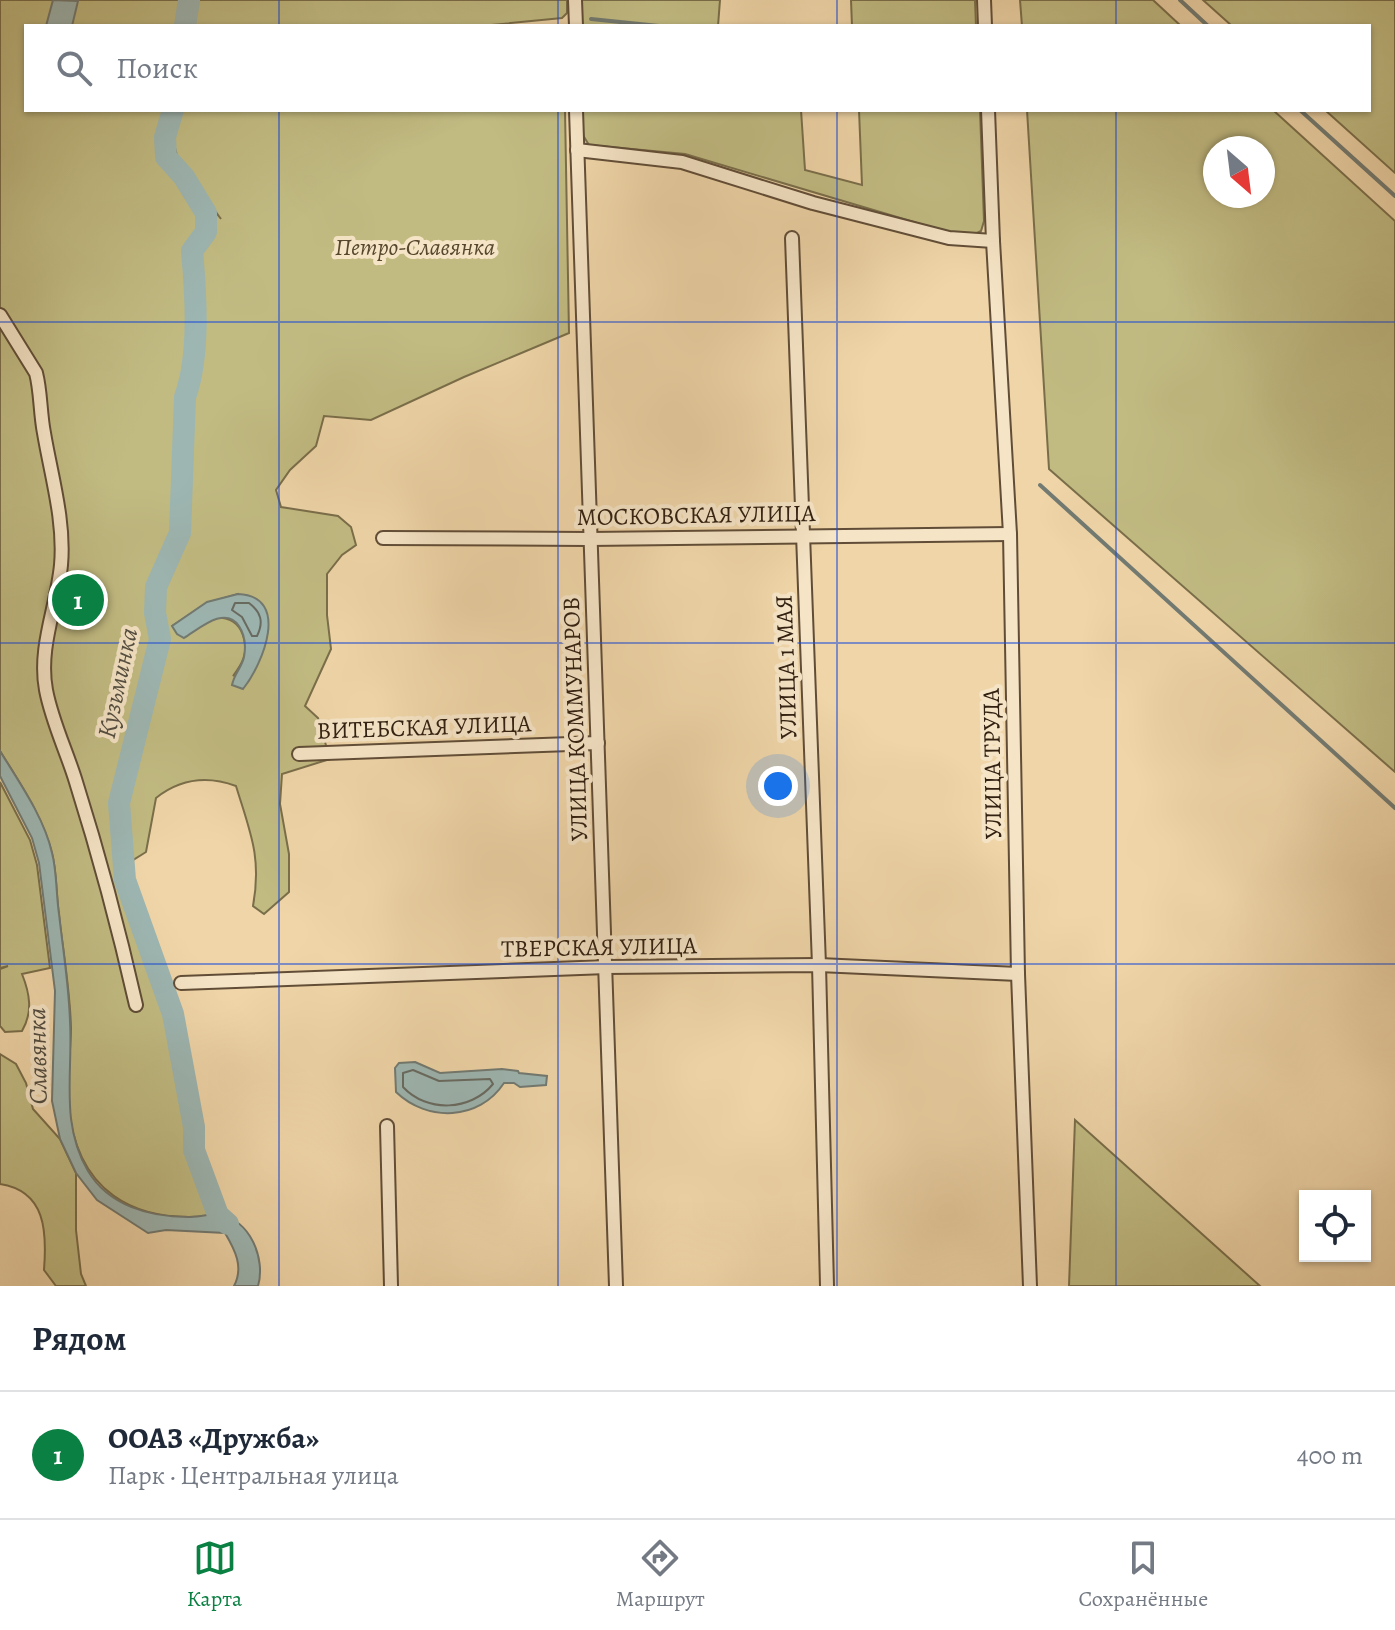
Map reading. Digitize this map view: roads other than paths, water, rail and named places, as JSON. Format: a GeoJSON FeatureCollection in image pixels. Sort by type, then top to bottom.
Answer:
{"type":"FeatureCollection","features":[{"type":"Feature","properties":{"kind":"street"},"geometry":{"type":"LineString","coordinates":[[575,0],[576,24]]}},
{"type":"Feature","properties":{"kind":"street"},"geometry":{"type":"LineString","coordinates":[[984,0],[985,24]]}},
{"type":"Feature","properties":{"kind":"street","name":"УЛИЦА КОММУНАРОВ"},"geometry":{"type":"LineString","coordinates":[[576,112],[616,1286]]}},
{"type":"Feature","properties":{"kind":"street","name":"УЛИЦА ТРУДА"},"geometry":{"type":"LineString","coordinates":[[988,112],[1010,534],[1018,974],[1030,1286]]}},
{"type":"Feature","properties":{"kind":"street"},"geometry":{"type":"LineString","coordinates":[[577,150],[682,162],[813,203],[949,238],[993,241]]}},
{"type":"Feature","properties":{"kind":"street","name":"УЛИЦА 1 МАЯ"},"geometry":{"type":"LineString","coordinates":[[792,238],[819,965],[827,1286]]}},
{"type":"Feature","properties":{"kind":"street"},"geometry":{"type":"LineString","coordinates":[[0,315],[36,373],[62,549],[61,569],[46,636],[46,690],[76,782],[136,1005]]}},
{"type":"Feature","properties":{"kind":"street","name":"МОСКОВСКАЯ УЛИЦА"},"geometry":{"type":"LineString","coordinates":[[383,538],[1010,534]]}},
{"type":"Feature","properties":{"kind":"street","name":"ВИТЕБСКАЯ УЛИЦА"},"geometry":{"type":"LineString","coordinates":[[299,754],[598,743]]}},
{"type":"Feature","properties":{"kind":"street","name":"ТВЕРСКАЯ УЛИЦА"},"geometry":{"type":"LineString","coordinates":[[181,983],[607,967],[819,965],[1018,974]]}},
{"type":"Feature","properties":{"kind":"street"},"geometry":{"type":"LineString","coordinates":[[387,1126],[391,1286]]}},
{"type":"Feature","properties":{"kind":"water"},"geometry":{"type":"Polygon","coordinates":[[[53,0],[78,1],[72,24],[47,24],[53,0]]]}},
{"type":"Feature","properties":{"kind":"water"},"geometry":{"type":"Polygon","coordinates":[[[238,594],[254,598],[264,606],[268,618],[264,648],[243,689],[232,685],[245,649],[243,633],[233,620],[219,618],[184,638],[172,626],[207,602],[238,594]]]}},
{"type":"Feature","properties":{"kind":"water"},"geometry":{"type":"Polygon","coordinates":[[[0,751],[37,813],[54,860],[69,1008],[71,1117],[79,1153],[97,1183],[107,1193],[132,1207],[159,1215],[219,1215],[239,1224],[247,1232],[257,1253],[260,1264],[258,1286],[234,1286],[238,1265],[225,1233],[166,1230],[148,1233],[97,1200],[76,1173],[60,1139],[52,1101],[55,991],[39,863],[32,838],[0,776],[0,751]]]}},
{"type":"Feature","properties":{"kind":"water"},"geometry":{"type":"Polygon","coordinates":[[[415,1062],[440,1073],[502,1069],[547,1076],[546,1085],[520,1087],[514,1083],[504,1083],[481,1105],[452,1113],[437,1112],[422,1109],[396,1092],[395,1068],[399,1063],[415,1062]]]}},
{"type":"Feature","properties":{"kind":"waterway","name":"Кузьминка"},"geometry":{"type":"LineString","coordinates":[[185,24],[189,0]]}},
{"type":"Feature","properties":{"kind":"waterway"},"geometry":{"type":"LineString","coordinates":[[1180,0],[1206,24]]}},
{"type":"Feature","properties":{"kind":"waterway"},"geometry":{"type":"LineString","coordinates":[[591,19],[640,24]]}},
{"type":"Feature","properties":{"kind":"waterway","name":"Кузьминка"},"geometry":{"type":"LineString","coordinates":[[172,112],[165,137],[166,157],[184,177],[206,213],[206,232],[192,251],[195,344],[185,397],[180,533],[156,587],[155,613],[160,639],[119,803],[125,880],[173,1014],[194,1127],[194,1150],[218,1215],[228,1224]]}},
{"type":"Feature","properties":{"kind":"waterway"},"geometry":{"type":"LineString","coordinates":[[1302,112],[1395,196]]}},
{"type":"Feature","properties":{"kind":"waterway"},"geometry":{"type":"LineString","coordinates":[[1040,485],[1395,808]]}},
{"type":"Feature","properties":{"kind":"place","name":"ООАЗ «Дружба»"},"geometry":{"type":"Point","coordinates":[78,600]}},
{"type":"Feature","properties":{"kind":"park label","name":"Петро-Славянка"},"geometry":{"type":"Point","coordinates":[415,247]}},
{"type":"Feature","properties":{"kind":"water label","name":"Славянка"},"geometry":{"type":"Point","coordinates":[37,1056]}}]}
